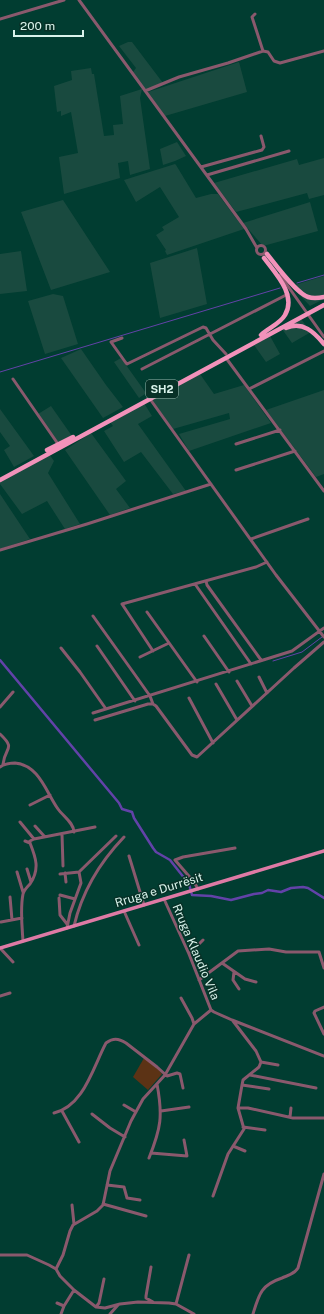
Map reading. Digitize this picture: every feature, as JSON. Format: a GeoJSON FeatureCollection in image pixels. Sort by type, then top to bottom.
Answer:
{"type":"FeatureCollection","features":[{"type":"Feature","properties":{"kind":"highway"},"geometry":{"type":"LineString","coordinates":[[261,335],[285,316],[288,308],[288,294],[266,255]]}},
{"type":"Feature","properties":{"kind":"highway"},"geometry":{"type":"LineString","coordinates":[[266,255],[302,294],[311,298],[324,297]]}},
{"type":"Feature","properties":{"kind":"highway","name":"SH2"},"geometry":{"type":"LineString","coordinates":[[0,480],[150,399],[261,335],[324,301]]}},
{"type":"Feature","properties":{"kind":"highway","name":"SH2"},"geometry":{"type":"LineString","coordinates":[[0,476],[324,304]]}},
{"type":"Feature","properties":{"kind":"highway"},"geometry":{"type":"LineString","coordinates":[[254,342],[288,327],[299,325],[312,331],[324,344]]}},
{"type":"Feature","properties":{"kind":"main road","name":"Rruga e Durrësit"},"geometry":{"type":"LineString","coordinates":[[0,948],[67,926],[74,926],[324,851]]}},
{"type":"Feature","properties":{"kind":"street"},"geometry":{"type":"LineString","coordinates":[[0,19],[64,0]]}},
{"type":"Feature","properties":{"kind":"street"},"geometry":{"type":"LineString","coordinates":[[79,0],[207,175],[258,247],[257,252],[259,254]]}},
{"type":"Feature","properties":{"kind":"street"},"geometry":{"type":"LineString","coordinates":[[255,14],[252,18],[263,51]]}},
{"type":"Feature","properties":{"kind":"street"},"geometry":{"type":"LineString","coordinates":[[145,91],[183,76],[263,51],[268,52],[274,61],[280,63],[324,51]]}},
{"type":"Feature","properties":{"kind":"street"},"geometry":{"type":"LineString","coordinates":[[201,167],[262,150],[264,147],[261,136]]}},
{"type":"Feature","properties":{"kind":"street"},"geometry":{"type":"LineString","coordinates":[[207,175],[290,151]]}},
{"type":"Feature","properties":{"kind":"street"},"geometry":{"type":"LineString","coordinates":[[258,247],[264,247],[266,255],[324,337]]}},
{"type":"Feature","properties":{"kind":"street"},"geometry":{"type":"LineString","coordinates":[[259,254],[266,255]]}},
{"type":"Feature","properties":{"kind":"street"},"geometry":{"type":"LineString","coordinates":[[259,254],[266,255]]}},
{"type":"Feature","properties":{"kind":"street"},"geometry":{"type":"LineString","coordinates":[[142,369],[288,294]]}},
{"type":"Feature","properties":{"kind":"street"},"geometry":{"type":"LineString","coordinates":[[122,338],[111,342],[128,364],[201,327],[205,327],[324,491]]}},
{"type":"Feature","properties":{"kind":"street"},"geometry":{"type":"LineString","coordinates":[[249,389],[324,351]]}},
{"type":"Feature","properties":{"kind":"street"},"geometry":{"type":"LineString","coordinates":[[13,379],[58,444]]}},
{"type":"Feature","properties":{"kind":"street"},"geometry":{"type":"LineString","coordinates":[[150,399],[250,539],[322,635]]}},
{"type":"Feature","properties":{"kind":"street"},"geometry":{"type":"LineString","coordinates":[[236,444],[280,430]]}},
{"type":"Feature","properties":{"kind":"street"},"geometry":{"type":"LineString","coordinates":[[236,470],[295,451]]}},
{"type":"Feature","properties":{"kind":"street"},"geometry":{"type":"LineString","coordinates":[[0,550],[211,484]]}},
{"type":"Feature","properties":{"kind":"street"},"geometry":{"type":"LineString","coordinates":[[250,539],[308,520]]}},
{"type":"Feature","properties":{"kind":"street"},"geometry":{"type":"LineString","coordinates":[[153,651],[122,604],[256,567],[267,562]]}},
{"type":"Feature","properties":{"kind":"street"},"geometry":{"type":"LineString","coordinates":[[206,581],[207,585],[261,660]]}},
{"type":"Feature","properties":{"kind":"street"},"geometry":{"type":"LineString","coordinates":[[195,584],[251,664]]}},
{"type":"Feature","properties":{"kind":"street"},"geometry":{"type":"LineString","coordinates":[[147,612],[197,682]]}},
{"type":"Feature","properties":{"kind":"street"},"geometry":{"type":"LineString","coordinates":[[93,616],[150,696],[153,704],[192,755],[197,756],[324,642]]}},
{"type":"Feature","properties":{"kind":"street"},"geometry":{"type":"LineString","coordinates":[[93,714],[292,651],[322,635],[324,628]]}},
{"type":"Feature","properties":{"kind":"street"},"geometry":{"type":"LineString","coordinates":[[204,636],[229,672]]}},
{"type":"Feature","properties":{"kind":"street"},"geometry":{"type":"LineString","coordinates":[[140,657],[169,643]]}},
{"type":"Feature","properties":{"kind":"street"},"geometry":{"type":"LineString","coordinates":[[97,646],[135,701]]}},
{"type":"Feature","properties":{"kind":"street"},"geometry":{"type":"LineString","coordinates":[[61,648],[106,709]]}},
{"type":"Feature","properties":{"kind":"street"},"geometry":{"type":"LineString","coordinates":[[259,677],[267,693]]}},
{"type":"Feature","properties":{"kind":"street"},"geometry":{"type":"LineString","coordinates":[[236,681],[252,706]]}},
{"type":"Feature","properties":{"kind":"street"},"geometry":{"type":"LineString","coordinates":[[216,684],[237,720]]}},
{"type":"Feature","properties":{"kind":"street"},"geometry":{"type":"LineString","coordinates":[[0,707],[13,692]]}},
{"type":"Feature","properties":{"kind":"street"},"geometry":{"type":"LineString","coordinates":[[189,698],[213,743]]}},
{"type":"Feature","properties":{"kind":"street"},"geometry":{"type":"LineString","coordinates":[[95,720],[148,704],[153,704]]}},
{"type":"Feature","properties":{"kind":"street"},"geometry":{"type":"LineString","coordinates":[[0,734],[9,745],[1,766]]}},
{"type":"Feature","properties":{"kind":"street"},"geometry":{"type":"LineString","coordinates":[[1,766],[11,763],[19,764],[31,769],[39,777],[58,808],[73,826],[74,832]]}},
{"type":"Feature","properties":{"kind":"street"},"geometry":{"type":"LineString","coordinates":[[30,804],[50,795]]}},
{"type":"Feature","properties":{"kind":"street"},"geometry":{"type":"LineString","coordinates":[[20,822],[34,839]]}},
{"type":"Feature","properties":{"kind":"street"},"geometry":{"type":"LineString","coordinates":[[35,826],[44,837]]}},
{"type":"Feature","properties":{"kind":"street"},"geometry":{"type":"LineString","coordinates":[[30,843],[30,841],[34,839],[95,827]]}},
{"type":"Feature","properties":{"kind":"street"},"geometry":{"type":"LineString","coordinates":[[62,834],[63,866]]}},
{"type":"Feature","properties":{"kind":"street"},"geometry":{"type":"LineString","coordinates":[[60,874],[79,872],[116,836]]}},
{"type":"Feature","properties":{"kind":"street"},"geometry":{"type":"LineString","coordinates":[[74,926],[82,901],[91,881],[113,849],[124,837]]}},
{"type":"Feature","properties":{"kind":"street"},"geometry":{"type":"LineString","coordinates":[[24,892],[35,876],[37,867],[30,843],[25,841]]}},
{"type":"Feature","properties":{"kind":"street"},"geometry":{"type":"LineString","coordinates":[[197,889],[194,882],[175,860],[183,857],[235,848]]}},
{"type":"Feature","properties":{"kind":"street"},"geometry":{"type":"LineString","coordinates":[[129,856],[144,905]]}},
{"type":"Feature","properties":{"kind":"street"},"geometry":{"type":"LineString","coordinates":[[27,869],[31,882]]}},
{"type":"Feature","properties":{"kind":"street"},"geometry":{"type":"LineString","coordinates":[[16,872],[24,892],[22,918],[23,941]]}},
{"type":"Feature","properties":{"kind":"street"},"geometry":{"type":"LineString","coordinates":[[67,926],[81,883],[79,872]]}},
{"type":"Feature","properties":{"kind":"street"},"geometry":{"type":"LineString","coordinates":[[65,874],[66,882]]}},
{"type":"Feature","properties":{"kind":"street"},"geometry":{"type":"LineString","coordinates":[[10,896],[12,920]]}},
{"type":"Feature","properties":{"kind":"street"},"geometry":{"type":"LineString","coordinates":[[67,926],[60,915],[60,897],[75,899]]}},
{"type":"Feature","properties":{"kind":"street","name":"Rruga Klaudio Vila"},"geometry":{"type":"LineString","coordinates":[[164,899],[189,954],[211,1010],[232,1020],[324,1056]]}},
{"type":"Feature","properties":{"kind":"street"},"geometry":{"type":"LineString","coordinates":[[124,911],[139,945]]}},
{"type":"Feature","properties":{"kind":"street"},"geometry":{"type":"LineString","coordinates":[[1,922],[22,918]]}},
{"type":"Feature","properties":{"kind":"street"},"geometry":{"type":"LineString","coordinates":[[189,954],[203,940]]}},
{"type":"Feature","properties":{"kind":"street"},"geometry":{"type":"LineString","coordinates":[[0,948],[13,962]]}},
{"type":"Feature","properties":{"kind":"street"},"geometry":{"type":"LineString","coordinates":[[199,980],[238,951],[269,949],[286,952],[319,952],[321,954],[324,968]]}},
{"type":"Feature","properties":{"kind":"street"},"geometry":{"type":"LineString","coordinates":[[222,963],[246,979],[256,982]]}},
{"type":"Feature","properties":{"kind":"street"},"geometry":{"type":"LineString","coordinates":[[234,972],[233,980],[239,989]]}},
{"type":"Feature","properties":{"kind":"street"},"geometry":{"type":"LineString","coordinates":[[0,996],[10,993]]}},
{"type":"Feature","properties":{"kind":"street"},"geometry":{"type":"LineString","coordinates":[[181,998],[194,1024]]}},
{"type":"Feature","properties":{"kind":"street"},"geometry":{"type":"LineString","coordinates":[[324,1007],[315,1011],[314,1013],[324,1034]]}},
{"type":"Feature","properties":{"kind":"street"},"geometry":{"type":"LineString","coordinates":[[56,1268],[63,1255],[70,1231],[74,1224],[97,1211],[103,1204],[110,1171],[143,1099],[165,1075],[194,1024],[211,1010]]}},
{"type":"Feature","properties":{"kind":"street"},"geometry":{"type":"LineString","coordinates":[[213,1196],[225,1161],[233,1146],[242,1134],[244,1127],[238,1108],[243,1080],[259,1067],[261,1062],[256,1051],[232,1020]]}},
{"type":"Feature","properties":{"kind":"street"},"geometry":{"type":"LineString","coordinates":[[54,1113],[62,1111],[80,1095],[106,1043],[113,1039],[121,1040],[126,1043],[165,1075],[180,1074],[183,1088]]}},
{"type":"Feature","properties":{"kind":"street"},"geometry":{"type":"LineString","coordinates":[[261,1062],[278,1065]]}},
{"type":"Feature","properties":{"kind":"street"},"geometry":{"type":"LineString","coordinates":[[250,1075],[316,1088]]}},
{"type":"Feature","properties":{"kind":"street"},"geometry":{"type":"LineString","coordinates":[[149,1158],[157,1138],[161,1111],[156,1084]]}},
{"type":"Feature","properties":{"kind":"street"},"geometry":{"type":"LineString","coordinates":[[242,1085],[269,1089]]}},
{"type":"Feature","properties":{"kind":"street"},"geometry":{"type":"LineString","coordinates":[[124,1105],[136,1112]]}},
{"type":"Feature","properties":{"kind":"street"},"geometry":{"type":"LineString","coordinates":[[161,1111],[189,1107]]}},
{"type":"Feature","properties":{"kind":"street"},"geometry":{"type":"LineString","coordinates":[[238,1108],[248,1108],[290,1117],[324,1118]]}},
{"type":"Feature","properties":{"kind":"street"},"geometry":{"type":"LineString","coordinates":[[290,1117],[291,1108]]}},
{"type":"Feature","properties":{"kind":"street"},"geometry":{"type":"LineString","coordinates":[[62,1111],[79,1142]]}},
{"type":"Feature","properties":{"kind":"street"},"geometry":{"type":"LineString","coordinates":[[92,1114],[125,1137]]}},
{"type":"Feature","properties":{"kind":"street"},"geometry":{"type":"LineString","coordinates":[[244,1127],[265,1130]]}},
{"type":"Feature","properties":{"kind":"street"},"geometry":{"type":"LineString","coordinates":[[151,1153],[187,1156],[184,1140]]}},
{"type":"Feature","properties":{"kind":"street"},"geometry":{"type":"LineString","coordinates":[[233,1146],[245,1151]]}},
{"type":"Feature","properties":{"kind":"street"},"geometry":{"type":"LineString","coordinates":[[253,1314],[258,1297],[265,1287],[274,1281],[294,1273],[298,1268],[324,1174]]}},
{"type":"Feature","properties":{"kind":"street"},"geometry":{"type":"LineString","coordinates":[[107,1185],[124,1187],[126,1198],[140,1200]]}},
{"type":"Feature","properties":{"kind":"street"},"geometry":{"type":"LineString","coordinates":[[103,1204],[146,1216]]}},
{"type":"Feature","properties":{"kind":"street"},"geometry":{"type":"LineString","coordinates":[[72,1205],[74,1224]]}},
{"type":"Feature","properties":{"kind":"street"},"geometry":{"type":"LineString","coordinates":[[176,1304],[189,1254]]}},
{"type":"Feature","properties":{"kind":"street"},"geometry":{"type":"LineString","coordinates":[[0,1255],[31,1256],[56,1268],[60,1276],[74,1290],[96,1307],[105,1308],[120,1304],[154,1302],[176,1304],[194,1314]]}},
{"type":"Feature","properties":{"kind":"street"},"geometry":{"type":"LineString","coordinates":[[151,1268],[146,1298],[154,1302]]}},
{"type":"Feature","properties":{"kind":"street"},"geometry":{"type":"LineString","coordinates":[[96,1307],[99,1303],[104,1279]]}},
{"type":"Feature","properties":{"kind":"street"},"geometry":{"type":"LineString","coordinates":[[61,1314],[74,1290]]}},
{"type":"Feature","properties":{"kind":"street"},"geometry":{"type":"LineString","coordinates":[[57,1303],[64,1306]]}},
{"type":"Feature","properties":{"kind":"street"},"geometry":{"type":"LineString","coordinates":[[110,1314],[120,1304]]}},
{"type":"Feature","properties":{"kind":"shaded area"},"geometry":{"type":"Polygon","coordinates":[[[132,42],[163,83],[145,90],[133,72],[136,68],[119,46],[132,42]]]}},
{"type":"Feature","properties":{"kind":"shaded area"},"geometry":{"type":"Polygon","coordinates":[[[239,62],[247,92],[165,116],[148,92],[239,62]]]}},
{"type":"Feature","properties":{"kind":"shaded area"},"geometry":{"type":"Polygon","coordinates":[[[91,68],[92,74],[94,74],[104,136],[114,135],[113,125],[123,124],[120,96],[142,89],[140,98],[150,169],[130,175],[128,161],[118,163],[120,178],[64,194],[59,157],[78,153],[71,112],[61,116],[61,111],[57,112],[54,86],[72,80],[71,71],[91,68]]]}},
{"type":"Feature","properties":{"kind":"shaded area"},"geometry":{"type":"Polygon","coordinates":[[[177,142],[186,156],[163,165],[160,149],[177,142]]]}},
{"type":"Feature","properties":{"kind":"shaded area"},"geometry":{"type":"Polygon","coordinates":[[[324,158],[324,195],[309,199],[307,193],[236,212],[214,183],[297,159],[299,165],[324,158]]]}},
{"type":"Feature","properties":{"kind":"shaded area"},"geometry":{"type":"Polygon","coordinates":[[[175,164],[196,198],[211,194],[218,194],[244,229],[167,255],[166,250],[156,235],[164,230],[162,227],[179,217],[160,187],[136,202],[124,180],[175,164]]]}},
{"type":"Feature","properties":{"kind":"shaded area"},"geometry":{"type":"Polygon","coordinates":[[[63,200],[110,272],[51,290],[21,212],[63,200]]]}},
{"type":"Feature","properties":{"kind":"shaded area"},"geometry":{"type":"Polygon","coordinates":[[[310,202],[318,231],[263,246],[243,223],[310,202]]]}},
{"type":"Feature","properties":{"kind":"shaded area"},"geometry":{"type":"Polygon","coordinates":[[[197,248],[207,304],[160,318],[150,263],[197,248]]]}},
{"type":"Feature","properties":{"kind":"shaded area"},"geometry":{"type":"Polygon","coordinates":[[[21,251],[27,291],[0,294],[0,254],[21,251]]]}},
{"type":"Feature","properties":{"kind":"shaded area"},"geometry":{"type":"Polygon","coordinates":[[[324,276],[324,299],[310,306],[292,287],[295,285],[324,276]]]}},
{"type":"Feature","properties":{"kind":"shaded area"},"geometry":{"type":"Polygon","coordinates":[[[53,294],[63,296],[78,344],[45,354],[28,301],[53,294]]]}},
{"type":"Feature","properties":{"kind":"shaded area"},"geometry":{"type":"Polygon","coordinates":[[[301,319],[311,332],[292,343],[282,329],[301,319]]]}},
{"type":"Feature","properties":{"kind":"shaded area"},"geometry":{"type":"Polygon","coordinates":[[[270,336],[280,354],[266,362],[254,345],[270,336]]]}},
{"type":"Feature","properties":{"kind":"shaded area"},"geometry":{"type":"Polygon","coordinates":[[[81,349],[123,407],[103,418],[61,358],[81,349]]]}},
{"type":"Feature","properties":{"kind":"shaded area"},"geometry":{"type":"Polygon","coordinates":[[[121,358],[146,393],[139,398],[114,362],[121,358]]]}},
{"type":"Feature","properties":{"kind":"shaded area"},"geometry":{"type":"Polygon","coordinates":[[[200,374],[214,394],[244,385],[271,423],[189,451],[179,434],[230,419],[229,413],[173,429],[152,400],[200,374]]]}},
{"type":"Feature","properties":{"kind":"shaded area"},"geometry":{"type":"Polygon","coordinates":[[[324,390],[324,474],[316,477],[266,410],[324,390]]]}},
{"type":"Feature","properties":{"kind":"shaded area"},"geometry":{"type":"Polygon","coordinates":[[[144,403],[152,416],[138,424],[186,491],[173,494],[141,452],[124,462],[104,431],[113,426],[110,422],[144,403]]]}},
{"type":"Feature","properties":{"kind":"shaded area"},"geometry":{"type":"Polygon","coordinates":[[[51,406],[72,436],[58,443],[38,414],[51,406]]]}},
{"type":"Feature","properties":{"kind":"shaded area"},"geometry":{"type":"Polygon","coordinates":[[[0,409],[34,456],[14,467],[4,450],[10,446],[0,432],[0,409]]]}},
{"type":"Feature","properties":{"kind":"shaded area"},"geometry":{"type":"Polygon","coordinates":[[[91,433],[126,481],[116,489],[130,508],[110,515],[65,450],[91,433]]]}},
{"type":"Feature","properties":{"kind":"shaded area"},"geometry":{"type":"Polygon","coordinates":[[[49,454],[54,461],[48,473],[80,524],[65,529],[47,501],[22,514],[0,484],[0,482],[49,454]]]}},
{"type":"Feature","properties":{"kind":"shaded area"},"geometry":{"type":"Polygon","coordinates":[[[0,494],[30,539],[0,549],[0,494]]]}},
{"type":"Feature","properties":{"kind":"shaded area"},"geometry":{"type":"Polygon","coordinates":[[[144,1058],[162,1074],[148,1090],[133,1077],[144,1058]]]}},
{"type":"Feature","properties":{"kind":"waterway"},"geometry":{"type":"LineString","coordinates":[[297,283],[324,275]]}},
{"type":"Feature","properties":{"kind":"waterway"},"geometry":{"type":"LineString","coordinates":[[0,372],[280,288]]}},
{"type":"Feature","properties":{"kind":"waterway"},"geometry":{"type":"LineString","coordinates":[[273,661],[302,652],[322,637]]}},
{"type":"Feature","properties":{"kind":"waterway"},"geometry":{"type":"LineString","coordinates":[[0,660],[119,803],[122,809],[132,812],[134,818],[153,848],[156,852],[170,860],[189,884],[192,895],[211,896],[231,900],[262,893],[268,890],[281,892],[291,888],[303,887],[308,888],[324,898]]}}]}
